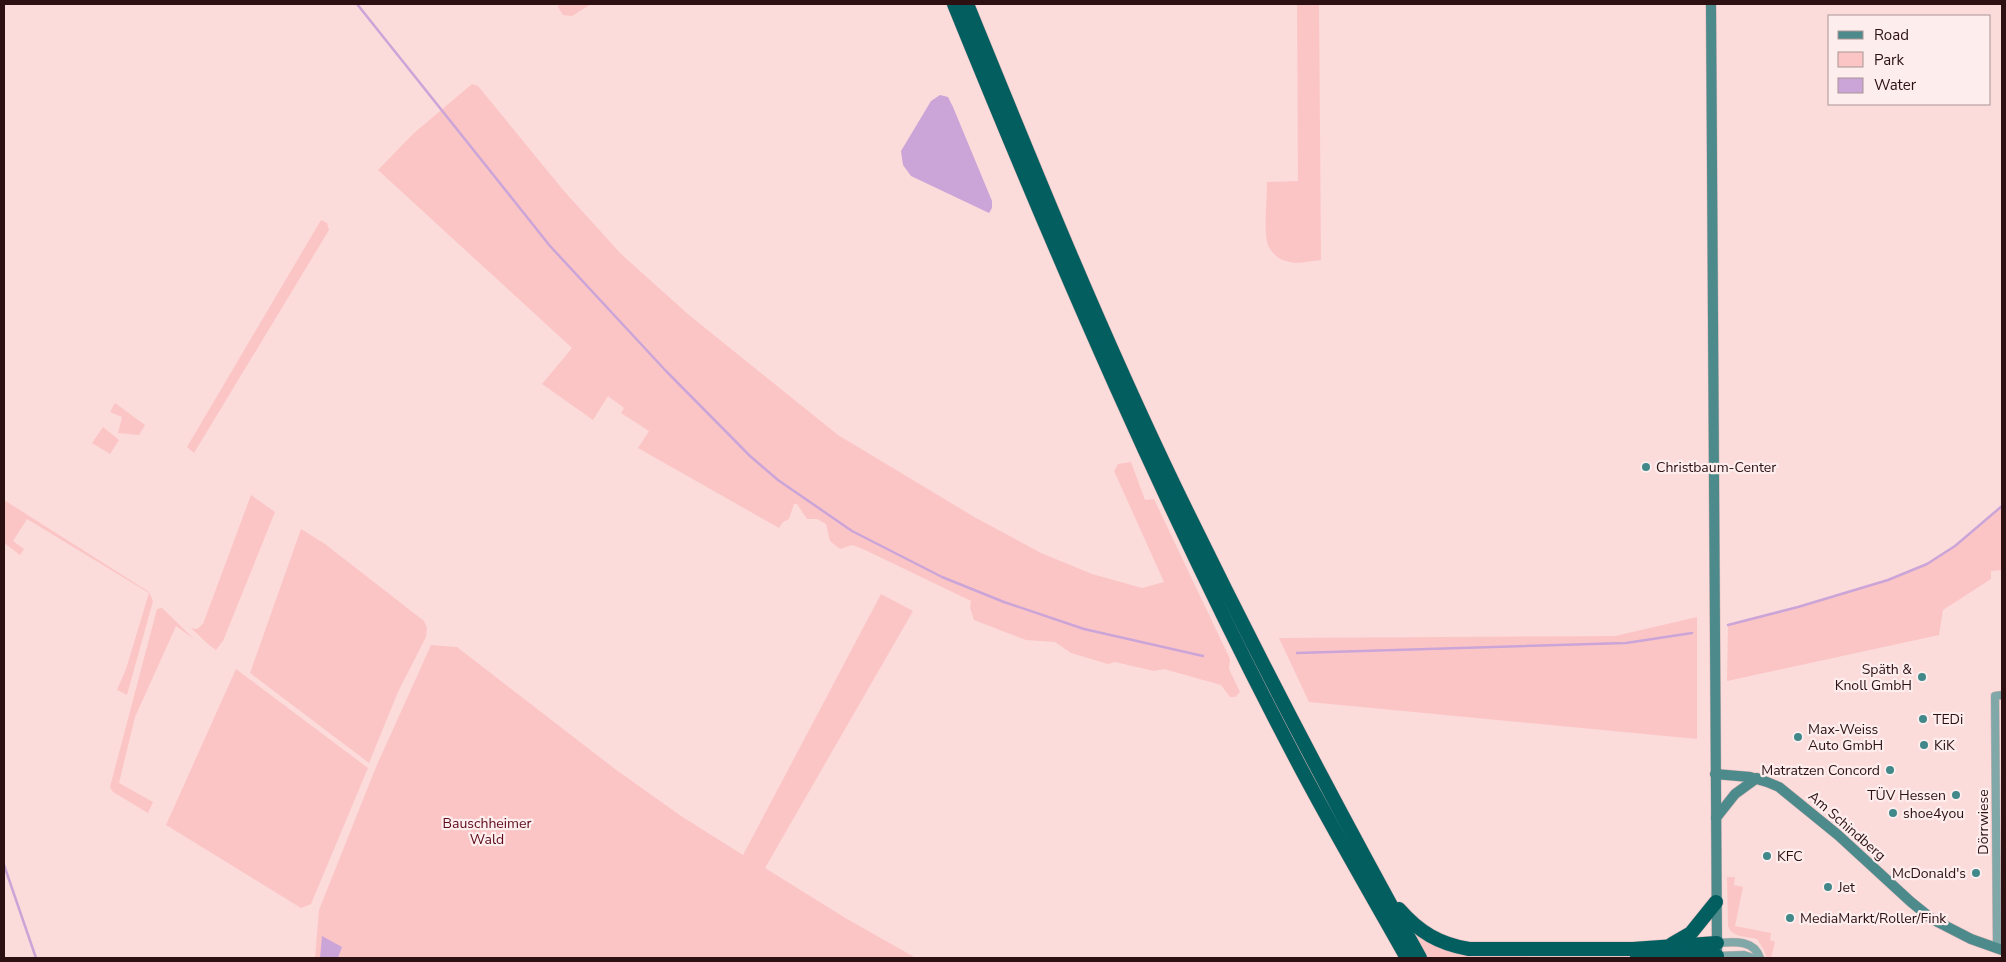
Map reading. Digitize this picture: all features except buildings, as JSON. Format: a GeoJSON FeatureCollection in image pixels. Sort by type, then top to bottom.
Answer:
{"type":"FeatureCollection","features":[{"type":"Feature","properties":{"kind":"highway"},"geometry":{"type":"LineString","coordinates":[[954,4],[1067,276],[1163,490],[1296,760],[1407,958]]}},
{"type":"Feature","properties":{"kind":"highway"},"geometry":{"type":"LineString","coordinates":[[967,4],[1081,280],[1174,485],[1237,612],[1420,958]]}},
{"type":"Feature","properties":{"kind":"highway"},"geometry":{"type":"LineString","coordinates":[[1374,874],[1392,900],[1418,929],[1433,939],[1452,946],[1470,949],[1633,949],[1664,947],[1717,952]]}},
{"type":"Feature","properties":{"kind":"highway"},"geometry":{"type":"LineString","coordinates":[[1664,947],[1691,934],[1716,902]]}},
{"type":"Feature","properties":{"kind":"highway"},"geometry":{"type":"LineString","coordinates":[[1536,958],[1582,954],[1675,958],[1717,952]]}},
{"type":"Feature","properties":{"kind":"main road"},"geometry":{"type":"LineString","coordinates":[[1711,4],[1717,952]]}},
{"type":"Feature","properties":{"kind":"main road","name":"Am Schindberg"},"geometry":{"type":"LineString","coordinates":[[1715,774],[1758,778],[1789,794],[1851,846],[1932,919],[1964,936],[1999,949]]}},
{"type":"Feature","properties":{"kind":"main road"},"geometry":{"type":"LineString","coordinates":[[1716,818],[1735,794],[1758,778]]}},
{"type":"Feature","properties":{"kind":"street","name":"Dörrwiese"},"geometry":{"type":"LineString","coordinates":[[1999,695],[1999,949]]}},
{"type":"Feature","properties":{"kind":"street"},"geometry":{"type":"LineString","coordinates":[[1717,952],[1739,942],[1749,944],[1756,950],[1760,958]]}},
{"type":"Feature","properties":{"kind":"street"},"geometry":{"type":"LineString","coordinates":[[1717,952],[1753,958]]}},
{"type":"Feature","properties":{"kind":"green space"},"geometry":{"type":"Polygon","coordinates":[[[559,4],[591,4],[572,16],[563,15],[558,7],[559,4]]]}},
{"type":"Feature","properties":{"kind":"green space"},"geometry":{"type":"Polygon","coordinates":[[[1297,4],[1319,4],[1321,260],[1299,263],[1283,260],[1277,256],[1268,245],[1266,236],[1267,182],[1298,181],[1297,4]]]}},
{"type":"Feature","properties":{"kind":"green space"},"geometry":{"type":"Polygon","coordinates":[[[472,84],[478,86],[564,191],[621,254],[689,315],[838,435],[976,518],[1041,553],[1092,574],[1142,588],[1164,582],[1114,471],[1118,464],[1131,462],[1145,500],[1154,499],[1230,659],[1229,669],[1240,692],[1235,697],[1230,697],[1221,685],[1164,669],[1154,671],[1115,662],[1108,664],[1071,653],[1055,642],[1026,640],[974,620],[970,608],[971,601],[865,550],[852,545],[840,549],[830,541],[826,524],[817,519],[807,519],[797,504],[794,504],[789,519],[783,522],[779,528],[638,448],[649,431],[621,413],[624,408],[608,396],[593,420],[542,384],[572,348],[378,170],[414,133],[472,84]]]}},
{"type":"Feature","properties":{"kind":"green space"},"geometry":{"type":"Polygon","coordinates":[[[321,220],[327,223],[329,230],[194,453],[187,447],[321,220]]]}},
{"type":"Feature","properties":{"kind":"green space"},"geometry":{"type":"Polygon","coordinates":[[[115,403],[145,425],[139,435],[118,433],[122,417],[110,412],[115,403]]]}},
{"type":"Feature","properties":{"kind":"green space"},"geometry":{"type":"Polygon","coordinates":[[[103,427],[119,440],[110,454],[92,443],[103,427]]]}},
{"type":"Feature","properties":{"kind":"green space"},"geometry":{"type":"Polygon","coordinates":[[[251,495],[275,512],[223,641],[216,650],[191,628],[197,629],[203,624],[251,495]]]}},
{"type":"Feature","properties":{"kind":"green space"},"geometry":{"type":"Polygon","coordinates":[[[4,500],[149,592],[153,601],[127,695],[117,690],[126,669],[149,593],[27,519],[13,541],[24,549],[20,555],[4,543],[4,500]]]}},
{"type":"Feature","properties":{"kind":"green space"},"geometry":{"type":"Polygon","coordinates":[[[2002,506],[2002,570],[1991,571],[1991,579],[1943,610],[1939,635],[1727,681],[1728,625],[1798,607],[1888,580],[1927,564],[1955,546],[2002,506]]]}},
{"type":"Feature","properties":{"kind":"green space"},"geometry":{"type":"Polygon","coordinates":[[[301,529],[325,544],[424,621],[427,628],[426,637],[398,692],[369,763],[250,673],[301,529]]]}},
{"type":"Feature","properties":{"kind":"green space","name":"Bauschheimer Wald"},"geometry":{"type":"Polygon","coordinates":[[[881,594],[913,611],[765,868],[847,919],[916,958],[315,958],[319,910],[376,767],[431,645],[457,647],[615,769],[681,816],[743,855],[881,594]]]}},
{"type":"Feature","properties":{"kind":"green space"},"geometry":{"type":"Polygon","coordinates":[[[162,608],[194,639],[176,626],[135,717],[119,783],[153,802],[148,813],[113,792],[110,787],[157,609],[162,608]]]}},
{"type":"Feature","properties":{"kind":"green space"},"geometry":{"type":"Polygon","coordinates":[[[1697,617],[1697,739],[1309,702],[1279,638],[1615,636],[1697,617]]]}},
{"type":"Feature","properties":{"kind":"green space"},"geometry":{"type":"Polygon","coordinates":[[[236,669],[368,768],[311,904],[301,908],[166,825],[236,669]]]}},
{"type":"Feature","properties":{"kind":"green space"},"geometry":{"type":"Polygon","coordinates":[[[1727,877],[1735,877],[1734,885],[1743,887],[1735,926],[1771,933],[1770,940],[1775,942],[1771,958],[1766,958],[1764,950],[1757,939],[1736,935],[1730,930],[1728,926],[1727,877]]]}},
{"type":"Feature","properties":{"kind":"green space"},"geometry":{"type":"Polygon","coordinates":[[[1404,920],[1421,935],[1534,954],[1524,958],[1427,958],[1404,920]]]}},
{"type":"Feature","properties":{"kind":"water"},"geometry":{"type":"Polygon","coordinates":[[[940,95],[948,97],[953,107],[992,201],[992,208],[989,213],[911,176],[903,165],[901,151],[931,101],[940,95]]]}},
{"type":"Feature","properties":{"kind":"water"},"geometry":{"type":"Polygon","coordinates":[[[322,936],[342,947],[338,958],[320,958],[322,936]]]}},
{"type":"Feature","properties":{"kind":"waterway"},"geometry":{"type":"LineString","coordinates":[[357,4],[550,246],[666,371],[750,456],[778,480],[852,531],[942,577],[1004,602],[1084,629],[1203,656]]}},
{"type":"Feature","properties":{"kind":"waterway"},"geometry":{"type":"LineString","coordinates":[[1728,625],[1798,607],[1888,580],[1927,564],[1955,546],[2002,506]]}},
{"type":"Feature","properties":{"kind":"waterway"},"geometry":{"type":"LineString","coordinates":[[1297,653],[1626,643],[1692,633]]}},
{"type":"Feature","properties":{"kind":"waterway"},"geometry":{"type":"LineString","coordinates":[[4,865],[36,958]]}},
{"type":"Feature","properties":{"kind":"place","name":"Christbaum-Center"},"geometry":{"type":"Point","coordinates":[1646,467]}},
{"type":"Feature","properties":{"kind":"place","name":"Späth & Knoll GmbH"},"geometry":{"type":"Point","coordinates":[1922,677]}},
{"type":"Feature","properties":{"kind":"place","name":"TEDi"},"geometry":{"type":"Point","coordinates":[1923,719]}},
{"type":"Feature","properties":{"kind":"place","name":"Max-Weiss Auto GmbH"},"geometry":{"type":"Point","coordinates":[1798,737]}},
{"type":"Feature","properties":{"kind":"place","name":"KiK"},"geometry":{"type":"Point","coordinates":[1924,745]}},
{"type":"Feature","properties":{"kind":"place","name":"Matratzen Concord"},"geometry":{"type":"Point","coordinates":[1890,770]}},
{"type":"Feature","properties":{"kind":"place","name":"TÜV Hessen"},"geometry":{"type":"Point","coordinates":[1956,795]}},
{"type":"Feature","properties":{"kind":"place","name":"shoe4you"},"geometry":{"type":"Point","coordinates":[1893,813]}},
{"type":"Feature","properties":{"kind":"place","name":"KFC"},"geometry":{"type":"Point","coordinates":[1767,856]}},
{"type":"Feature","properties":{"kind":"place","name":"McDonald's"},"geometry":{"type":"Point","coordinates":[1976,873]}},
{"type":"Feature","properties":{"kind":"place","name":"Jet"},"geometry":{"type":"Point","coordinates":[1828,887]}},
{"type":"Feature","properties":{"kind":"place","name":"MediaMarkt/Roller/Fink"},"geometry":{"type":"Point","coordinates":[1790,918]}}]}
